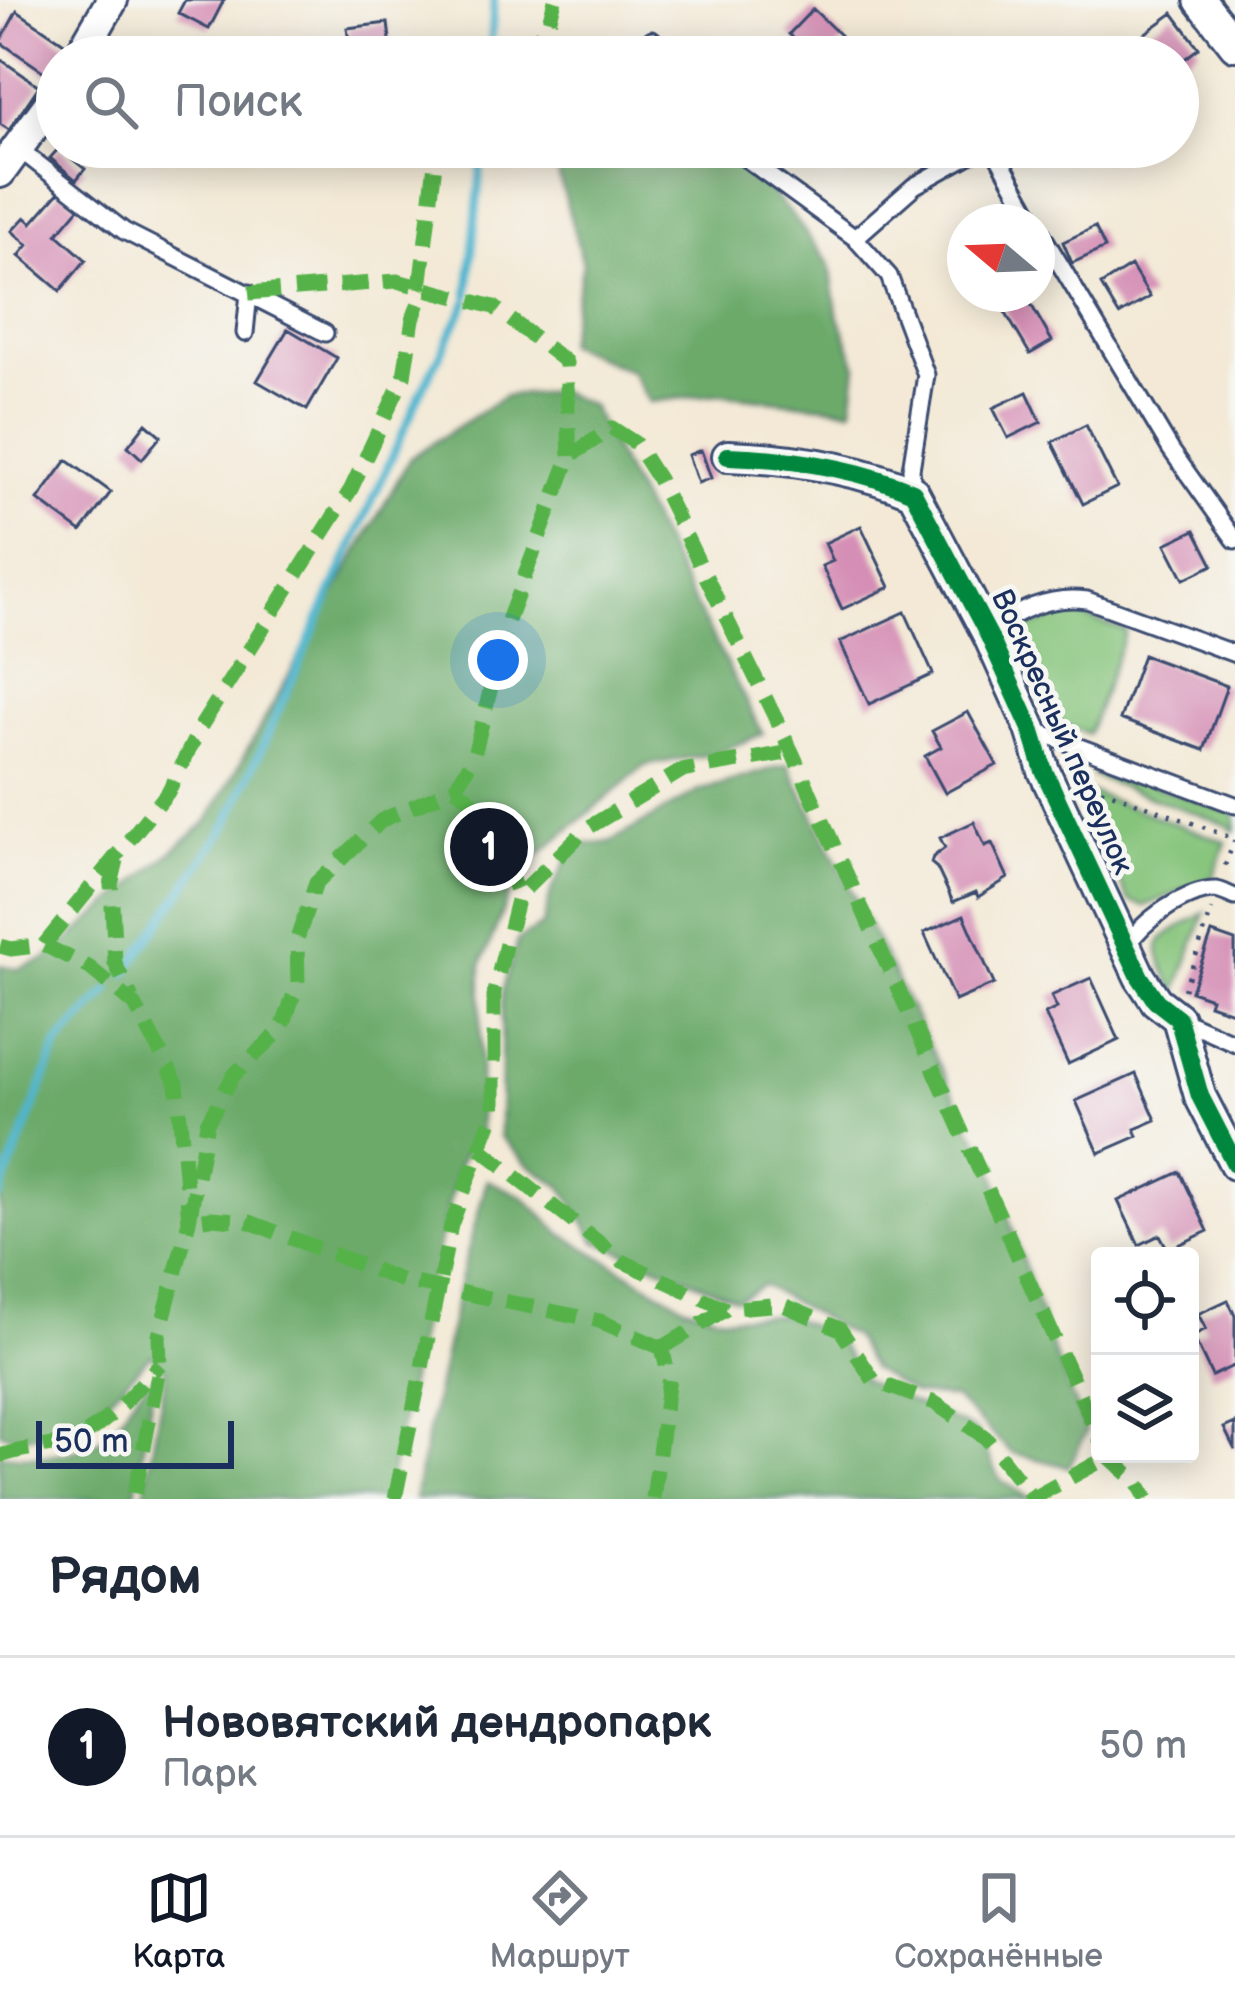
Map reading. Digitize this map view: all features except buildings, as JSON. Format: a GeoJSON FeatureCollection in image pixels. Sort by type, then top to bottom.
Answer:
{"type":"FeatureCollection","features":[{"type":"Feature","properties":{"kind":"street"},"geometry":{"type":"LineString","coordinates":[[91,36],[112,0]]}},
{"type":"Feature","properties":{"kind":"street"},"geometry":{"type":"LineString","coordinates":[[1200,0],[1235,45]]}},
{"type":"Feature","properties":{"kind":"street"},"geometry":{"type":"LineString","coordinates":[[9,161],[36,123]]}},
{"type":"Feature","properties":{"kind":"street"},"geometry":{"type":"LineString","coordinates":[[728,456],[814,463],[914,492]]}},
{"type":"Feature","properties":{"kind":"street","name":"Воскресный переулок"},"geometry":{"type":"LineString","coordinates":[[914,492],[989,636],[1031,729],[1044,771],[1140,977],[1156,1000],[1178,1012],[1200,1096],[1235,1164]]}},
{"type":"Feature","properties":{"kind":"lane"},"geometry":{"type":"LineString","coordinates":[[9,161],[194,270],[325,333]]}},
{"type":"Feature","properties":{"kind":"lane"},"geometry":{"type":"LineString","coordinates":[[759,168],[855,238],[889,276],[926,375],[911,469],[914,492]]}},
{"type":"Feature","properties":{"kind":"lane"},"geometry":{"type":"LineString","coordinates":[[855,238],[914,186],[948,168]]}},
{"type":"Feature","properties":{"kind":"lane"},"geometry":{"type":"LineString","coordinates":[[1001,168],[1024,204]]}},
{"type":"Feature","properties":{"kind":"lane"},"geometry":{"type":"LineString","coordinates":[[1055,256],[1171,450],[1235,540]]}},
{"type":"Feature","properties":{"kind":"lane"},"geometry":{"type":"LineString","coordinates":[[245,333],[249,293]]}},
{"type":"Feature","properties":{"kind":"lane"},"geometry":{"type":"LineString","coordinates":[[989,636],[1006,617],[1067,597],[1235,654]]}},
{"type":"Feature","properties":{"kind":"lane"},"geometry":{"type":"LineString","coordinates":[[1031,729],[1235,805]]}},
{"type":"Feature","properties":{"kind":"lane"},"geometry":{"type":"LineString","coordinates":[[1127,946],[1140,925],[1176,903],[1221,899]]}},
{"type":"Feature","properties":{"kind":"lane"},"geometry":{"type":"LineString","coordinates":[[1178,1012],[1235,1043]]}},
{"type":"Feature","properties":{"kind":"path"},"geometry":{"type":"LineString","coordinates":[[1090,785],[1235,839],[1221,899],[1178,1012]]}},
{"type":"Feature","properties":{"kind":"path"},"geometry":{"type":"LineString","coordinates":[[1199,909],[1221,899]]}},
{"type":"Feature","properties":{"kind":"green space"},"geometry":{"type":"Polygon","coordinates":[[[557,168],[748,168],[830,265],[837,312],[857,366],[852,409],[718,394],[649,402],[631,371],[566,344],[583,264],[557,168]]]}},
{"type":"Feature","properties":{"kind":"green space"},"geometry":{"type":"Polygon","coordinates":[[[558,391],[591,406],[763,734],[713,754],[646,765],[518,872],[481,966],[480,1132],[459,1163],[386,1499],[143,1499],[166,1371],[151,1355],[74,1433],[11,1437],[0,1432],[0,965],[18,969],[46,959],[208,821],[410,458],[505,396],[558,391]]]}},
{"type":"Feature","properties":{"kind":"green space"},"geometry":{"type":"Polygon","coordinates":[[[1072,613],[1126,631],[1088,734],[1048,711],[1017,647],[1016,637],[1023,629],[1072,613]]]}},
{"type":"Feature","properties":{"kind":"green space"},"geometry":{"type":"Polygon","coordinates":[[[788,764],[988,1154],[1048,1337],[1086,1432],[1069,1467],[1012,1453],[954,1398],[914,1394],[872,1369],[854,1337],[763,1285],[737,1299],[596,1241],[562,1187],[526,1163],[500,1136],[502,992],[518,940],[543,925],[551,892],[574,845],[610,842],[699,791],[788,764]]]}},
{"type":"Feature","properties":{"kind":"green space"},"geometry":{"type":"Polygon","coordinates":[[[1095,766],[1235,814],[1235,831],[1092,776],[1095,766]]]}},
{"type":"Feature","properties":{"kind":"green space"},"geometry":{"type":"Polygon","coordinates":[[[1078,788],[1226,842],[1213,878],[1145,906],[1128,900],[1078,788]]]}},
{"type":"Feature","properties":{"kind":"green space"},"geometry":{"type":"Polygon","coordinates":[[[1205,913],[1176,993],[1161,961],[1160,943],[1205,913]]]}},
{"type":"Feature","properties":{"kind":"green space"},"geometry":{"type":"Polygon","coordinates":[[[487,1180],[522,1196],[562,1234],[685,1306],[724,1317],[785,1315],[834,1336],[864,1380],[976,1431],[1001,1481],[1033,1499],[414,1499],[460,1280],[487,1180]]]}},
{"type":"Feature","properties":{"kind":"green space"},"geometry":{"type":"Polygon","coordinates":[[[155,1378],[134,1499],[0,1499],[0,1454],[64,1453],[96,1442],[155,1378]]]}},
{"type":"Feature","properties":{"kind":"waterway"},"geometry":{"type":"LineString","coordinates":[[491,36],[494,0]]}},
{"type":"Feature","properties":{"kind":"waterway"},"geometry":{"type":"LineString","coordinates":[[468,295],[481,168]]}},
{"type":"Feature","properties":{"kind":"waterway"},"geometry":{"type":"LineString","coordinates":[[126,973],[226,827],[421,392],[467,302]]}},
{"type":"Feature","properties":{"kind":"waterway"},"geometry":{"type":"LineString","coordinates":[[0,1195],[58,1044],[109,990]]}},
{"type":"Feature","properties":{"kind":"marked path"},"geometry":{"type":"LineString","coordinates":[[539,36],[555,0]]}},
{"type":"Feature","properties":{"kind":"marked path"},"geometry":{"type":"LineString","coordinates":[[420,288],[434,168]]}},
{"type":"Feature","properties":{"kind":"marked path"},"geometry":{"type":"LineString","coordinates":[[249,293],[397,281],[494,307],[566,362],[570,456]]}},
{"type":"Feature","properties":{"kind":"marked path"},"geometry":{"type":"LineString","coordinates":[[44,945],[168,792],[201,726],[351,489],[404,376],[413,319],[424,289]]}},
{"type":"Feature","properties":{"kind":"marked path"},"geometry":{"type":"LineString","coordinates":[[662,1348],[600,1321],[400,1280],[247,1221],[189,1221],[207,1123],[234,1075],[282,1029],[298,982],[297,939],[316,883],[382,820],[455,788],[473,759],[507,623],[570,456],[612,428],[635,443],[658,479],[792,752],[1091,1420]]}},
{"type":"Feature","properties":{"kind":"marked path"},"geometry":{"type":"LineString","coordinates":[[395,1499],[451,1225],[494,1112],[494,992],[518,896],[586,829],[681,771],[792,752]]}},
{"type":"Feature","properties":{"kind":"marked path"},"geometry":{"type":"LineString","coordinates":[[455,788],[488,822],[518,896]]}},
{"type":"Feature","properties":{"kind":"marked path"},"geometry":{"type":"LineString","coordinates":[[117,860],[111,885],[115,963],[132,999]]}},
{"type":"Feature","properties":{"kind":"marked path"},"geometry":{"type":"LineString","coordinates":[[0,946],[44,945],[90,968],[135,1005],[177,1084],[189,1221],[159,1336],[160,1364],[134,1499]]}},
{"type":"Feature","properties":{"kind":"marked path"},"geometry":{"type":"LineString","coordinates":[[480,1148],[622,1261],[726,1309]]}},
{"type":"Feature","properties":{"kind":"marked path"},"geometry":{"type":"LineString","coordinates":[[662,1348],[726,1309],[781,1304],[840,1329],[874,1381],[935,1403],[986,1438],[1033,1498]]}},
{"type":"Feature","properties":{"kind":"marked path"},"geometry":{"type":"LineString","coordinates":[[653,1499],[669,1377],[662,1348]]}},
{"type":"Feature","properties":{"kind":"marked path"},"geometry":{"type":"LineString","coordinates":[[0,1456],[86,1433],[160,1364]]}},
{"type":"Feature","properties":{"kind":"marked path"},"geometry":{"type":"LineString","coordinates":[[1031,1499],[1097,1463]]}},
{"type":"Feature","properties":{"kind":"marked path"},"geometry":{"type":"LineString","coordinates":[[1116,1463],[1138,1483],[1147,1499]]}},
{"type":"Feature","properties":{"kind":"cycle path"},"geometry":{"type":"LineString","coordinates":[[728,456],[822,465],[913,492],[989,636],[1031,729],[1044,771],[1140,977],[1156,1001],[1178,1018],[1200,1096],[1235,1164]]}},
{"type":"Feature","properties":{"kind":"place","name":"Нововятский дендропарк"},"geometry":{"type":"Point","coordinates":[489,847]}}]}
